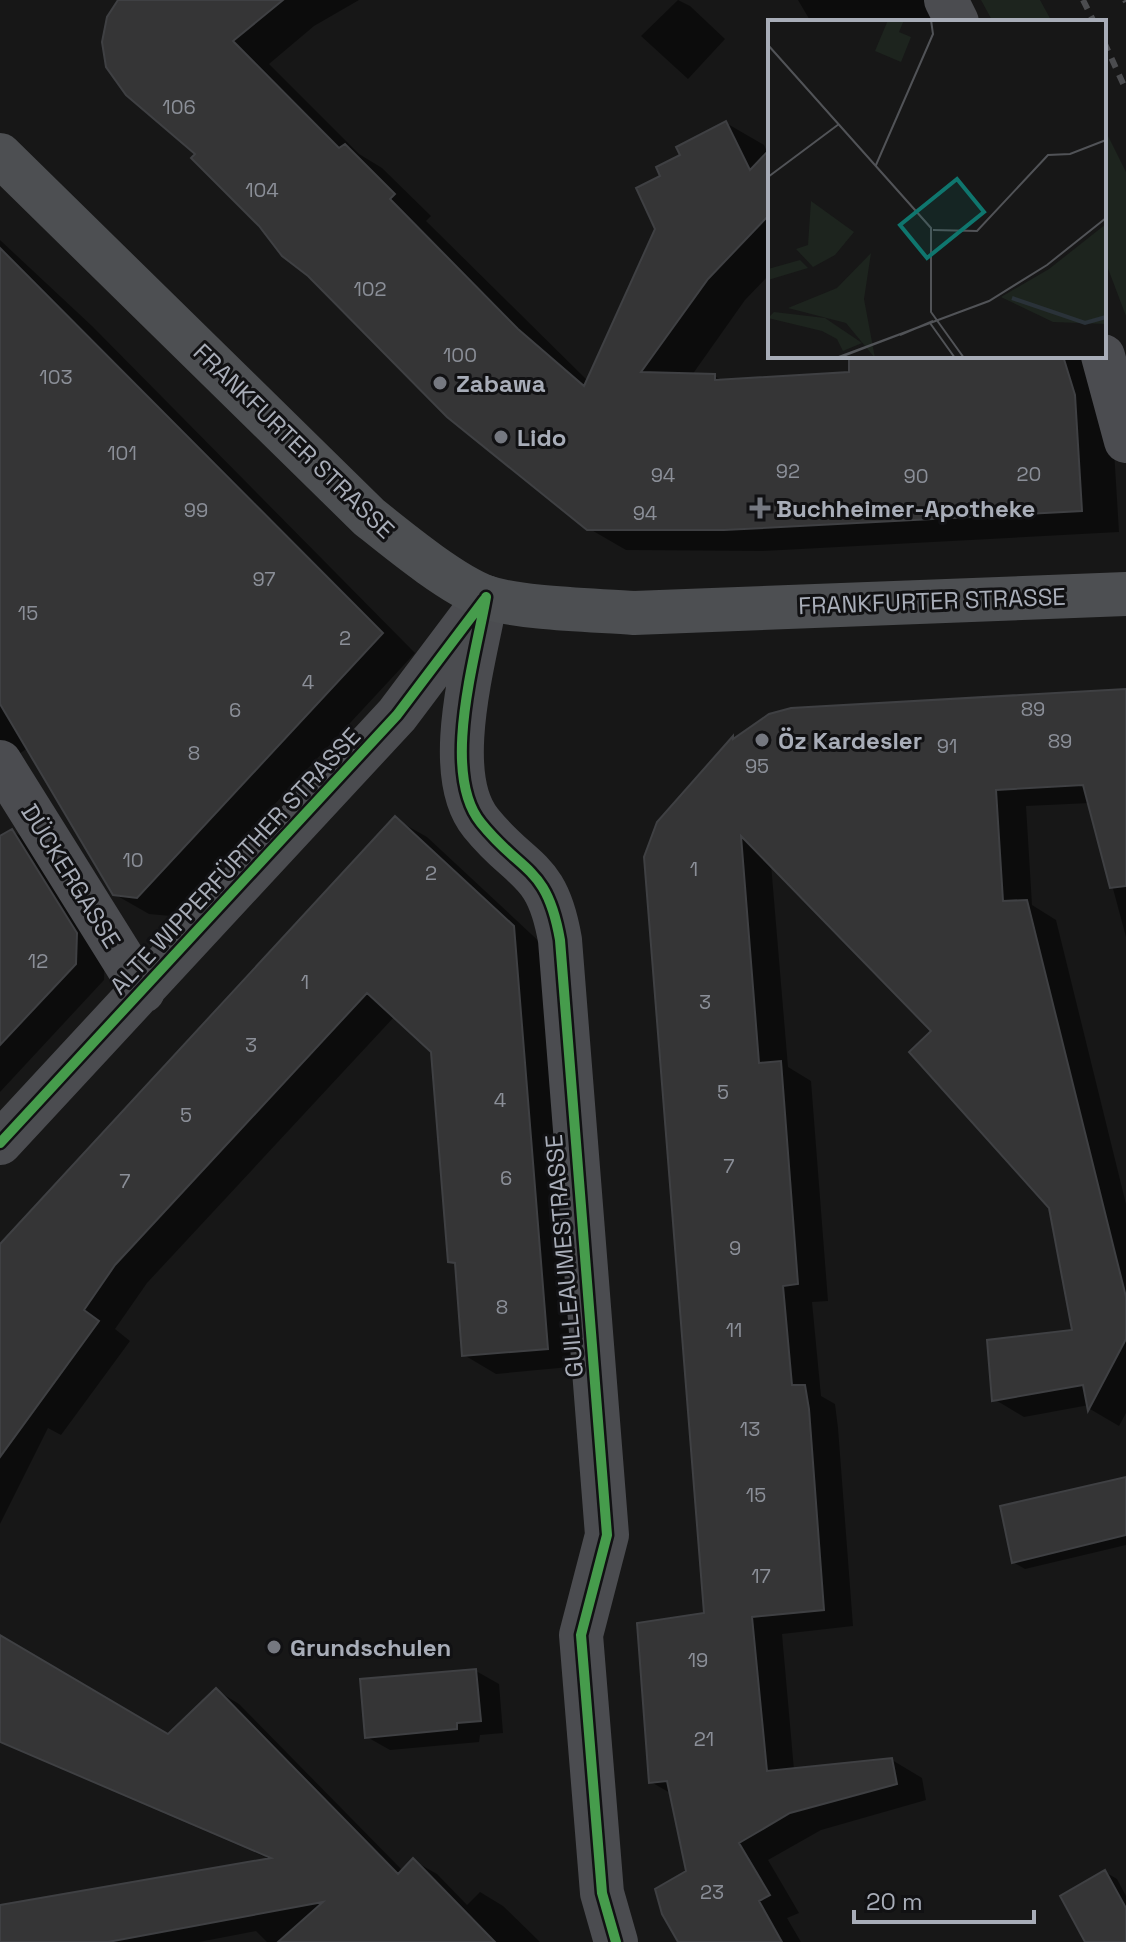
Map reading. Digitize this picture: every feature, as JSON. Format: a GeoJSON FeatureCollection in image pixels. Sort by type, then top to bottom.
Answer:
{"type":"FeatureCollection","features":[{"type":"Feature","properties":{"kind":"main road","name":"FRANKFURTER STRASSE"},"geometry":{"type":"LineString","coordinates":[[0,155],[369,517],[421,557],[486,597],[634,613],[1126,594]]}},
{"type":"Feature","properties":{"kind":"street"},"geometry":{"type":"LineString","coordinates":[[946,0],[956,20]]}},
{"type":"Feature","properties":{"kind":"street"},"geometry":{"type":"LineString","coordinates":[[1104,358],[1126,441]]}},
{"type":"Feature","properties":{"kind":"street","name":"ALTE WIPPERFÜRTHER STRASSE"},"geometry":{"type":"LineString","coordinates":[[0,1143],[397,715],[486,597]]}},
{"type":"Feature","properties":{"kind":"street","name":"GUILLEAUMESTRASSE"},"geometry":{"type":"LineString","coordinates":[[486,597],[462,734],[465,792],[480,822],[540,879],[555,909],[560,940],[607,1535],[581,1635],[602,1893],[616,1942]]}},
{"type":"Feature","properties":{"kind":"street","name":"DÜCKERGASSE"},"geometry":{"type":"LineString","coordinates":[[0,762],[143,991]]}},
{"type":"Feature","properties":{"kind":"shaded area"},"geometry":{"type":"Polygon","coordinates":[[[981,0],[1040,0],[1051,20],[992,20],[981,0]]]}},
{"type":"Feature","properties":{"kind":"shaded area"},"geometry":{"type":"Polygon","coordinates":[[[1106,132],[1126,172],[1126,316],[1106,263],[1106,132]]]}},
{"type":"Feature","properties":{"kind":"building"},"geometry":{"type":"Polygon","coordinates":[[[118,0],[283,0],[233,41],[339,148],[345,144],[395,194],[390,199],[518,329],[584,386],[655,229],[636,188],[660,176],[656,167],[680,155],[676,147],[726,121],[750,170],[768,151],[768,216],[708,279],[641,372],[715,374],[715,380],[849,372],[849,358],[1064,358],[1075,395],[1082,511],[724,530],[587,530],[447,417],[308,276],[282,256],[259,226],[191,158],[195,154],[126,95],[106,67],[102,42],[107,17],[118,0]]]}},
{"type":"Feature","properties":{"kind":"building"},"geometry":{"type":"Polygon","coordinates":[[[0,248],[383,633],[137,898],[113,895],[0,704],[0,248]]]}},
{"type":"Feature","properties":{"kind":"building"},"geometry":{"type":"Polygon","coordinates":[[[1126,689],[1126,886],[1110,888],[1083,785],[996,790],[1003,901],[1027,900],[1126,1297],[1126,1339],[1088,1411],[1083,1385],[992,1401],[987,1340],[1072,1330],[1049,1208],[909,1052],[931,1031],[741,836],[759,1063],[781,1061],[798,1284],[783,1286],[792,1385],[805,1385],[809,1409],[824,1610],[752,1617],[767,1771],[892,1758],[897,1784],[790,1813],[739,1843],[770,1895],[759,1901],[782,1942],[678,1942],[662,1914],[655,1889],[686,1871],[667,1781],[649,1783],[637,1623],[704,1613],[644,857],[657,822],[733,736],[733,739],[769,714],[791,708],[1126,689]]]}},
{"type":"Feature","properties":{"kind":"building"},"geometry":{"type":"Polygon","coordinates":[[[395,816],[514,926],[548,1349],[462,1356],[455,1263],[448,1262],[431,1052],[367,993],[115,1265],[84,1310],[99,1321],[0,1457],[0,1244],[395,816]]]}},
{"type":"Feature","properties":{"kind":"building"},"geometry":{"type":"Polygon","coordinates":[[[12,829],[77,933],[76,964],[0,1045],[0,836],[12,829]]]}},
{"type":"Feature","properties":{"kind":"building"},"geometry":{"type":"Polygon","coordinates":[[[1126,1477],[1126,1535],[1012,1563],[1000,1506],[1126,1477]]]}},
{"type":"Feature","properties":{"kind":"building"},"geometry":{"type":"Polygon","coordinates":[[[0,1635],[168,1734],[216,1688],[398,1874],[413,1858],[495,1942],[278,1942],[323,1902],[108,1942],[0,1942],[0,1905],[271,1858],[0,1742],[0,1635]]]}},
{"type":"Feature","properties":{"kind":"building"},"geometry":{"type":"Polygon","coordinates":[[[476,1669],[481,1721],[457,1723],[457,1729],[365,1738],[360,1679],[476,1669]]]}},
{"type":"Feature","properties":{"kind":"building"},"geometry":{"type":"Polygon","coordinates":[[[1105,1870],[1126,1908],[1126,1942],[1085,1942],[1060,1896],[1105,1870]]]}},
{"type":"Feature","properties":{"kind":"railway"},"geometry":{"type":"LineString","coordinates":[[1083,0],[1093,20]]}},
{"type":"Feature","properties":{"kind":"railway"},"geometry":{"type":"LineString","coordinates":[[1106,46],[1126,90]]}},
{"type":"Feature","properties":{"kind":"cycle path"},"geometry":{"type":"LineString","coordinates":[[486,597],[464,713],[463,775],[469,801],[481,823],[540,883],[555,916],[560,940],[607,1535],[581,1635],[602,1893],[616,1942]]}},
{"type":"Feature","properties":{"kind":"cycle path"},"geometry":{"type":"LineString","coordinates":[[0,1143],[397,715],[484,600]]}},
{"type":"Feature","properties":{"kind":"place","name":"Zabawa"},"geometry":{"type":"Point","coordinates":[440,383]}},
{"type":"Feature","properties":{"kind":"place","name":"Lido"},"geometry":{"type":"Point","coordinates":[501,437]}},
{"type":"Feature","properties":{"kind":"place","name":"Buchheimer-Apotheke"},"geometry":{"type":"Point","coordinates":[760,508]}},
{"type":"Feature","properties":{"kind":"place","name":"Öz Kardesler"},"geometry":{"type":"Point","coordinates":[762,740]}},
{"type":"Feature","properties":{"kind":"place","name":"Grundschulen"},"geometry":{"type":"Point","coordinates":[274,1647]}}]}
